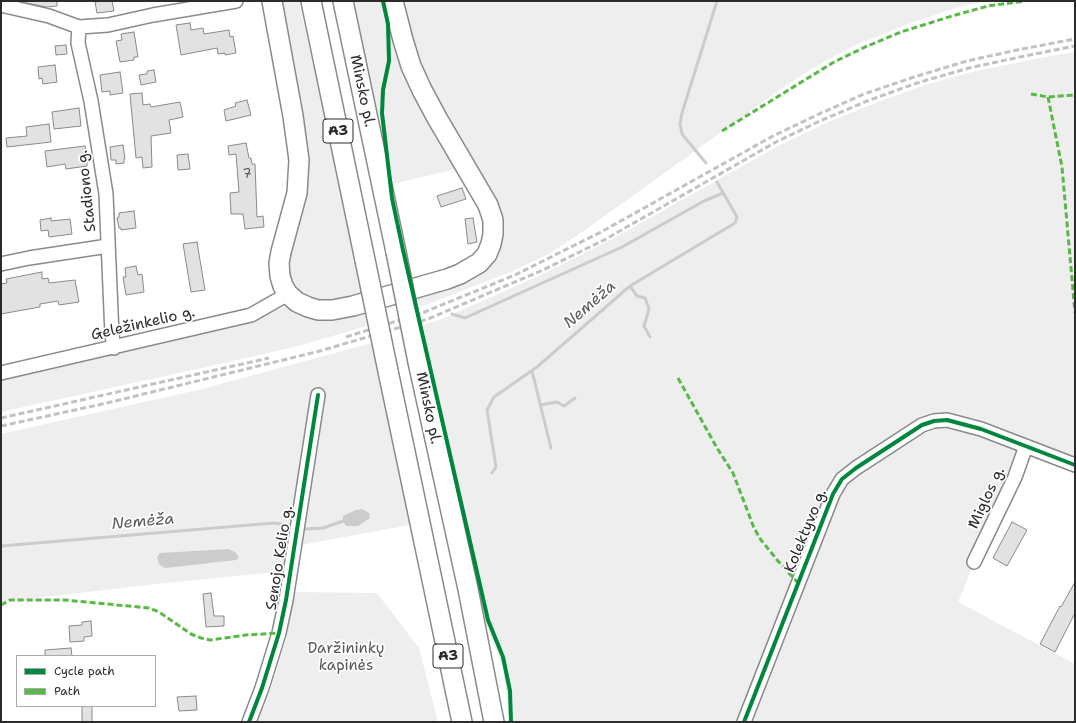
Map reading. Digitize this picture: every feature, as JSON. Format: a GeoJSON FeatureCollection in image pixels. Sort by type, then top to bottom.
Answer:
{"type":"FeatureCollection","features":[{"type":"Feature","properties":{"kind":"highway"},"geometry":{"type":"LineString","coordinates":[[272,1],[293,116],[299,160],[297,193],[281,252],[279,263],[280,276],[288,294],[297,302],[308,308],[318,310],[332,310],[353,306],[431,285],[460,274],[479,263],[487,254],[494,234],[493,220],[488,205],[437,118],[411,66],[393,1]]}},
{"type":"Feature","properties":{"kind":"highway","name":"Minsko pl."},"geometry":{"type":"LineString","coordinates":[[311,1],[462,722]]}},
{"type":"Feature","properties":{"kind":"highway","name":"Minsko pl."},"geometry":{"type":"LineString","coordinates":[[343,1],[418,362],[468,589],[494,722]]}},
{"type":"Feature","properties":{"kind":"street"},"geometry":{"type":"LineString","coordinates":[[1,5],[49,16],[78,27],[108,25],[153,15],[236,1]]}},
{"type":"Feature","properties":{"kind":"street","name":"Stadiono g."},"geometry":{"type":"LineString","coordinates":[[1,264],[29,258],[108,246],[106,194],[91,101],[78,43],[78,27]]}},
{"type":"Feature","properties":{"kind":"street"},"geometry":{"type":"LineString","coordinates":[[108,246],[112,335],[114,348]]}},
{"type":"Feature","properties":{"kind":"street","name":"Geležinkelio g."},"geometry":{"type":"LineString","coordinates":[[1,373],[251,315],[288,294]]}},
{"type":"Feature","properties":{"kind":"street","name":"Senojo Kelio g."},"geometry":{"type":"LineString","coordinates":[[249,722],[262,688],[279,633],[286,600],[318,395]]}},
{"type":"Feature","properties":{"kind":"street","name":"Kolektyvo g."},"geometry":{"type":"LineString","coordinates":[[744,722],[833,494],[842,479],[856,468],[922,425],[934,420],[960,422],[1075,465]]}},
{"type":"Feature","properties":{"kind":"street","name":"Miglos g."},"geometry":{"type":"LineString","coordinates":[[974,562],[1015,476],[1026,446]]}},
{"type":"Feature","properties":{"kind":"green space"},"geometry":{"type":"Polygon","coordinates":[[[277,1],[299,1],[363,298],[322,304],[294,292],[286,269],[303,194],[277,1]]]}},
{"type":"Feature","properties":{"kind":"green space"},"geometry":{"type":"Polygon","coordinates":[[[354,1],[386,1],[460,168],[392,184],[354,1]]]}},
{"type":"Feature","properties":{"kind":"green space"},"geometry":{"type":"Polygon","coordinates":[[[400,1],[985,1],[956,8],[908,24],[856,45],[823,62],[791,82],[585,230],[549,254],[508,273],[420,307],[416,295],[459,281],[500,233],[423,73],[400,1]]]}},
{"type":"Feature","properties":{"kind":"green space"},"geometry":{"type":"Polygon","coordinates":[[[1075,52],[1075,460],[956,415],[941,414],[926,418],[826,498],[736,722],[511,722],[502,666],[485,622],[422,326],[446,317],[545,273],[612,239],[780,145],[831,121],[928,84],[976,71],[1075,52]]]}},
{"type":"Feature","properties":{"kind":"green space"},"geometry":{"type":"Polygon","coordinates":[[[287,306],[303,312],[363,309],[367,326],[298,346],[1,412],[1,378],[247,320],[287,306]]]}},
{"type":"Feature","properties":{"kind":"green space"},"geometry":{"type":"Polygon","coordinates":[[[372,343],[410,525],[290,547],[286,571],[1,602],[1,434],[202,389],[372,343]]]}},
{"type":"Feature","properties":{"kind":"green space"},"geometry":{"type":"Polygon","coordinates":[[[948,426],[961,429],[1020,451],[958,602],[1075,664],[1075,722],[748,722],[838,497],[858,474],[905,443],[935,429],[948,426]]]}},
{"type":"Feature","properties":{"kind":"green space","name":"Daržininkų kapinės"},"geometry":{"type":"Polygon","coordinates":[[[294,592],[377,593],[419,648],[438,722],[257,722],[278,667],[287,635],[294,592]]]}},
{"type":"Feature","properties":{"kind":"shaded area"},"geometry":{"type":"Polygon","coordinates":[[[362,509],[369,513],[370,518],[358,526],[346,526],[343,521],[343,516],[362,509]]]}},
{"type":"Feature","properties":{"kind":"shaded area"},"geometry":{"type":"Polygon","coordinates":[[[229,549],[236,553],[239,557],[236,560],[165,568],[159,564],[157,557],[160,553],[229,549]]]}},
{"type":"Feature","properties":{"kind":"building"},"geometry":{"type":"Polygon","coordinates":[[[26,1],[57,1],[57,6],[47,7],[26,3],[26,1]]]}},
{"type":"Feature","properties":{"kind":"building"},"geometry":{"type":"Polygon","coordinates":[[[112,1],[114,11],[97,13],[95,2],[112,1]]]}},
{"type":"Feature","properties":{"kind":"building"},"geometry":{"type":"Polygon","coordinates":[[[190,23],[191,30],[203,28],[204,34],[229,30],[230,37],[233,36],[236,53],[225,55],[225,53],[218,54],[217,48],[181,55],[176,25],[190,23]]]}},
{"type":"Feature","properties":{"kind":"building"},"geometry":{"type":"Polygon","coordinates":[[[134,32],[138,57],[134,57],[134,60],[120,62],[116,41],[122,40],[121,34],[134,32]]]}},
{"type":"Feature","properties":{"kind":"building"},"geometry":{"type":"Polygon","coordinates":[[[66,45],[67,54],[56,55],[55,46],[66,45]]]}},
{"type":"Feature","properties":{"kind":"building"},"geometry":{"type":"Polygon","coordinates":[[[55,65],[57,82],[43,84],[42,78],[39,79],[38,67],[55,65]]]}},
{"type":"Feature","properties":{"kind":"building"},"geometry":{"type":"Polygon","coordinates":[[[154,70],[156,82],[141,85],[139,75],[147,74],[147,71],[154,70]]]}},
{"type":"Feature","properties":{"kind":"building"},"geometry":{"type":"Polygon","coordinates":[[[120,72],[123,93],[110,95],[110,91],[102,92],[100,75],[120,72]]]}},
{"type":"Feature","properties":{"kind":"building"},"geometry":{"type":"Polygon","coordinates":[[[142,93],[143,105],[150,104],[151,107],[180,102],[183,117],[169,120],[171,133],[151,136],[152,167],[143,168],[142,157],[136,158],[130,94],[142,93]]]}},
{"type":"Feature","properties":{"kind":"building"},"geometry":{"type":"Polygon","coordinates":[[[247,100],[251,115],[226,121],[224,110],[236,106],[235,103],[247,100]]]}},
{"type":"Feature","properties":{"kind":"building"},"geometry":{"type":"Polygon","coordinates":[[[79,108],[81,126],[54,129],[52,112],[79,108]]]}},
{"type":"Feature","properties":{"kind":"building"},"geometry":{"type":"Polygon","coordinates":[[[49,124],[51,142],[7,147],[6,138],[27,136],[26,127],[49,124]]]}},
{"type":"Feature","properties":{"kind":"building"},"geometry":{"type":"Polygon","coordinates":[[[246,143],[249,158],[251,158],[252,164],[255,164],[257,217],[263,216],[264,227],[245,229],[243,214],[231,214],[230,193],[239,192],[236,154],[229,155],[228,146],[246,143]]]}},
{"type":"Feature","properties":{"kind":"building"},"geometry":{"type":"Polygon","coordinates":[[[123,145],[125,159],[124,163],[116,164],[116,160],[111,160],[110,147],[123,145]]]}},
{"type":"Feature","properties":{"kind":"building"},"geometry":{"type":"Polygon","coordinates":[[[85,146],[86,151],[88,151],[89,160],[87,160],[87,166],[66,169],[65,164],[47,167],[45,151],[85,146]]]}},
{"type":"Feature","properties":{"kind":"building"},"geometry":{"type":"Polygon","coordinates":[[[188,154],[190,169],[178,170],[177,155],[188,154]]]}},
{"type":"Feature","properties":{"kind":"building"},"geometry":{"type":"Polygon","coordinates":[[[462,188],[466,199],[441,207],[437,196],[462,188]]]}},
{"type":"Feature","properties":{"kind":"building"},"geometry":{"type":"Polygon","coordinates":[[[134,211],[136,228],[121,230],[121,228],[119,228],[117,218],[119,217],[119,213],[134,211]]]}},
{"type":"Feature","properties":{"kind":"building"},"geometry":{"type":"Polygon","coordinates":[[[51,218],[51,221],[70,219],[72,234],[49,237],[48,230],[41,231],[40,220],[51,218]]]}},
{"type":"Feature","properties":{"kind":"building"},"geometry":{"type":"Polygon","coordinates":[[[473,218],[477,242],[468,244],[465,219],[473,218]]]}},
{"type":"Feature","properties":{"kind":"building"},"geometry":{"type":"Polygon","coordinates":[[[197,242],[205,290],[191,292],[183,244],[197,242]]]}},
{"type":"Feature","properties":{"kind":"building"},"geometry":{"type":"Polygon","coordinates":[[[136,266],[138,275],[142,274],[144,292],[126,295],[123,277],[126,277],[125,268],[136,266]]]}},
{"type":"Feature","properties":{"kind":"building"},"geometry":{"type":"Polygon","coordinates":[[[42,272],[42,279],[48,278],[49,283],[75,280],[79,302],[59,305],[58,301],[40,304],[40,307],[1,314],[1,284],[7,283],[6,279],[42,272]]]}},
{"type":"Feature","properties":{"kind":"building"},"geometry":{"type":"Polygon","coordinates":[[[1012,522],[1027,530],[1007,566],[993,558],[1012,522]]]}},
{"type":"Feature","properties":{"kind":"building"},"geometry":{"type":"Polygon","coordinates":[[[1075,582],[1075,613],[1055,652],[1040,644],[1060,606],[1061,607],[1075,582]]]}},
{"type":"Feature","properties":{"kind":"building"},"geometry":{"type":"Polygon","coordinates":[[[211,593],[214,616],[224,616],[224,626],[206,627],[203,594],[211,593]]]}},
{"type":"Feature","properties":{"kind":"building"},"geometry":{"type":"Polygon","coordinates":[[[91,621],[92,636],[84,637],[84,641],[70,642],[69,626],[82,625],[82,622],[91,621]]]}},
{"type":"Feature","properties":{"kind":"building"},"geometry":{"type":"Polygon","coordinates":[[[71,648],[72,655],[45,655],[45,650],[71,648]]]}},
{"type":"Feature","properties":{"kind":"building"},"geometry":{"type":"Polygon","coordinates":[[[196,696],[197,710],[179,711],[177,697],[196,696]]]}},
{"type":"Feature","properties":{"kind":"building"},"geometry":{"type":"Polygon","coordinates":[[[82,707],[92,707],[92,722],[82,722],[82,707]]]}},
{"type":"Feature","properties":{"kind":"waterway","name":"Nemėža"},"geometry":{"type":"LineString","coordinates":[[706,163],[682,134],[680,124],[682,113],[717,1]]}},
{"type":"Feature","properties":{"kind":"waterway","name":"Nemėža"},"geometry":{"type":"LineString","coordinates":[[492,473],[496,467],[487,410],[494,397],[537,367],[630,286],[735,223],[737,217],[717,182]]}},
{"type":"Feature","properties":{"kind":"waterway"},"geometry":{"type":"LineString","coordinates":[[452,314],[465,318],[622,247],[704,201],[723,193]]}},
{"type":"Feature","properties":{"kind":"waterway"},"geometry":{"type":"LineString","coordinates":[[630,286],[637,296],[645,298],[649,309],[644,326],[650,337]]}},
{"type":"Feature","properties":{"kind":"waterway"},"geometry":{"type":"LineString","coordinates":[[532,371],[551,448]]}},
{"type":"Feature","properties":{"kind":"waterway"},"geometry":{"type":"LineString","coordinates":[[541,405],[557,402],[564,406],[575,398]]}},
{"type":"Feature","properties":{"kind":"waterway","name":"Nemėža"},"geometry":{"type":"LineString","coordinates":[[306,529],[323,528],[346,520]]}},
{"type":"Feature","properties":{"kind":"waterway","name":"Nemėža"},"geometry":{"type":"LineString","coordinates":[[1,546],[274,523],[288,525]]}},
{"type":"Feature","properties":{"kind":"railway"},"geometry":{"type":"LineString","coordinates":[[346,337],[422,313],[515,275],[601,232],[773,136],[864,94],[967,61],[1075,39]]}},
{"type":"Feature","properties":{"kind":"railway"},"geometry":{"type":"LineString","coordinates":[[1,426],[107,403],[320,351],[428,319],[543,270],[604,240],[776,142],[867,101],[917,83],[969,68],[1075,46]]}},
{"type":"Feature","properties":{"kind":"railway"},"geometry":{"type":"LineString","coordinates":[[1,418],[269,358]]}},
{"type":"Feature","properties":{"kind":"marked path"},"geometry":{"type":"LineString","coordinates":[[722,131],[834,62],[865,47],[901,32],[952,16],[988,6],[1025,1]]}},
{"type":"Feature","properties":{"kind":"marked path"},"geometry":{"type":"LineString","coordinates":[[1031,94],[1048,97],[1075,95]]}},
{"type":"Feature","properties":{"kind":"marked path"},"geometry":{"type":"LineString","coordinates":[[1048,97],[1062,167],[1075,313]]}},
{"type":"Feature","properties":{"kind":"marked path"},"geometry":{"type":"LineString","coordinates":[[678,378],[717,448],[733,473],[754,528],[761,540],[798,583]]}},
{"type":"Feature","properties":{"kind":"marked path"},"geometry":{"type":"LineString","coordinates":[[1,605],[10,600],[65,600],[149,608],[159,612],[191,634],[210,640],[246,635],[279,633]]}},
{"type":"Feature","properties":{"kind":"cycle path"},"geometry":{"type":"LineString","coordinates":[[383,1],[388,24],[389,61],[383,90],[382,113],[392,198],[488,620],[503,657],[510,691],[511,722]]}},
{"type":"Feature","properties":{"kind":"cycle path"},"geometry":{"type":"LineString","coordinates":[[249,722],[262,688],[279,633],[286,600],[318,395]]}},
{"type":"Feature","properties":{"kind":"cycle path"},"geometry":{"type":"LineString","coordinates":[[744,722],[833,494],[842,479],[856,468],[922,425],[934,421],[947,420],[981,429],[1075,465]]}}]}
